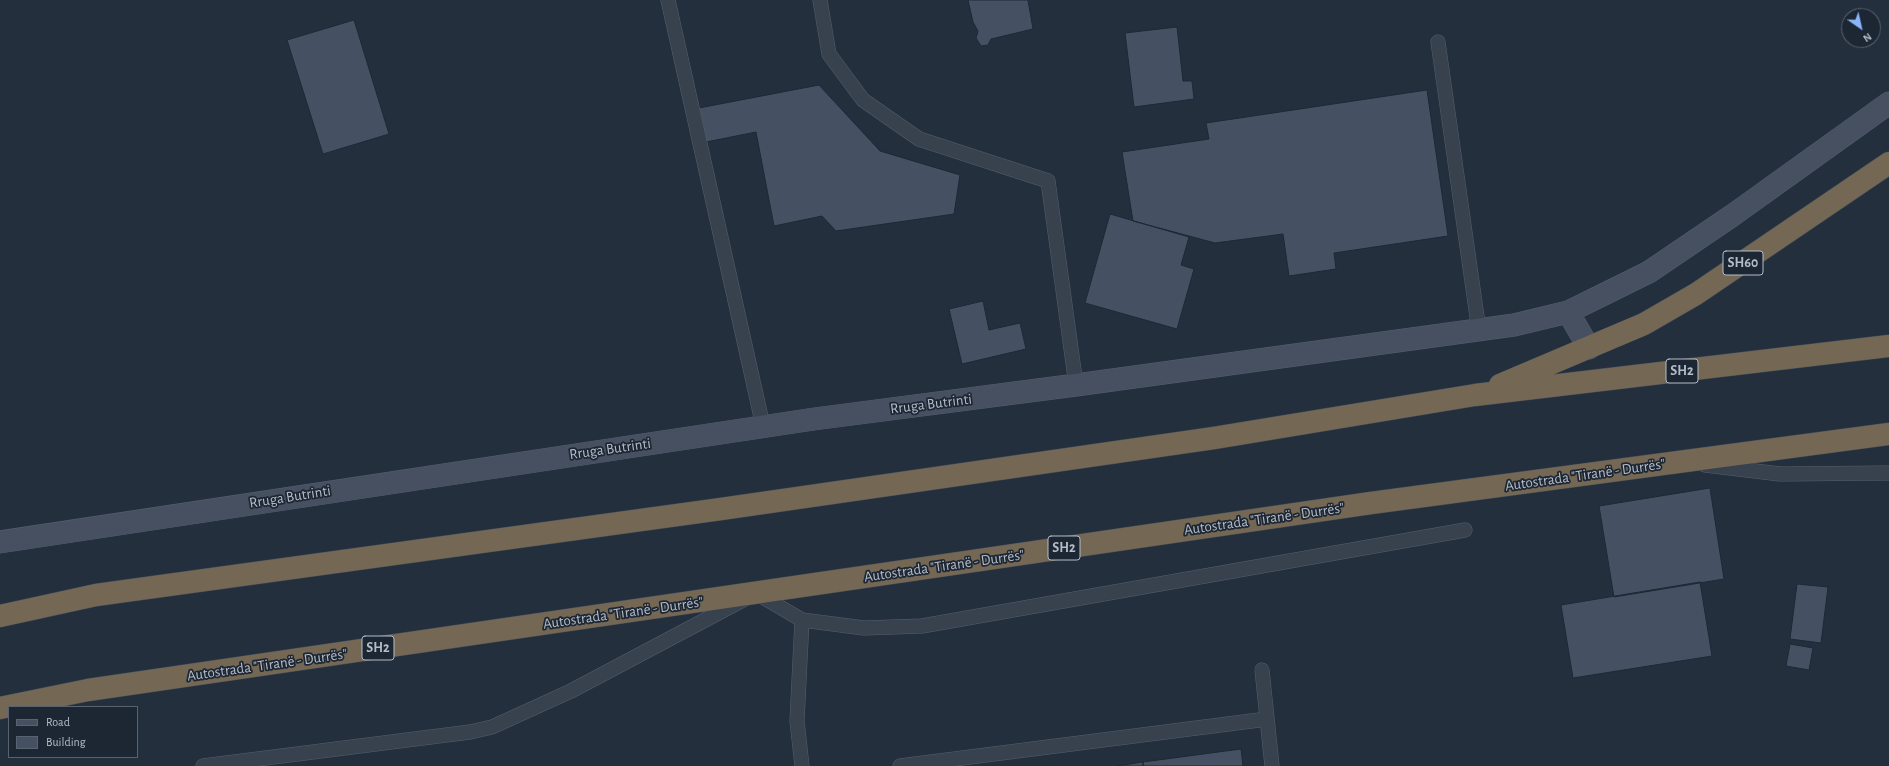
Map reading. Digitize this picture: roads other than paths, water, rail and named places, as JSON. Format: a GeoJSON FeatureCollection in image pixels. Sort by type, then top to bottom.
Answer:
{"type":"FeatureCollection","features":[{"type":"Feature","properties":{"kind":"highway","name":"SH60"},"geometry":{"type":"LineString","coordinates":[[1589,348],[1644,324],[1696,294],[1889,163]]}},
{"type":"Feature","properties":{"kind":"highway","name":"SH2"},"geometry":{"type":"LineString","coordinates":[[0,616],[96,595],[722,509],[1190,441],[1475,395],[1889,346]]}},
{"type":"Feature","properties":{"kind":"highway"},"geometry":{"type":"LineString","coordinates":[[1475,395],[1589,348]]}},
{"type":"Feature","properties":{"kind":"highway","name":"Autostrada \"Tiranë - Durrës\""},"geometry":{"type":"LineString","coordinates":[[10,706],[88,690],[1371,503],[1889,434]]}},
{"type":"Feature","properties":{"kind":"main road","name":"Rruga Butrinti"},"geometry":{"type":"LineString","coordinates":[[0,542],[763,426],[1076,386],[1514,325],[1568,312],[1649,272],[1733,215],[1889,103]]}},
{"type":"Feature","properties":{"kind":"main road"},"geometry":{"type":"LineString","coordinates":[[1568,312],[1589,348]]}},
{"type":"Feature","properties":{"kind":"lane"},"geometry":{"type":"LineString","coordinates":[[668,0],[763,426]]}},
{"type":"Feature","properties":{"kind":"lane"},"geometry":{"type":"LineString","coordinates":[[820,0],[829,54],[863,100],[919,139],[1048,181],[1076,386]]}},
{"type":"Feature","properties":{"kind":"lane"},"geometry":{"type":"LineString","coordinates":[[1438,42],[1479,331]]}},
{"type":"Feature","properties":{"kind":"lane"},"geometry":{"type":"LineString","coordinates":[[1680,462],[1780,474],[1889,473]]}},
{"type":"Feature","properties":{"kind":"lane"},"geometry":{"type":"LineString","coordinates":[[203,766],[470,732],[492,727],[571,692],[756,593],[802,620],[864,628],[922,626],[1465,530]]}},
{"type":"Feature","properties":{"kind":"lane"},"geometry":{"type":"LineString","coordinates":[[802,620],[797,721],[802,766]]}},
{"type":"Feature","properties":{"kind":"lane"},"geometry":{"type":"LineString","coordinates":[[1262,670],[1272,766]]}},
{"type":"Feature","properties":{"kind":"lane"},"geometry":{"type":"LineString","coordinates":[[900,766],[1267,720]]}}]}
